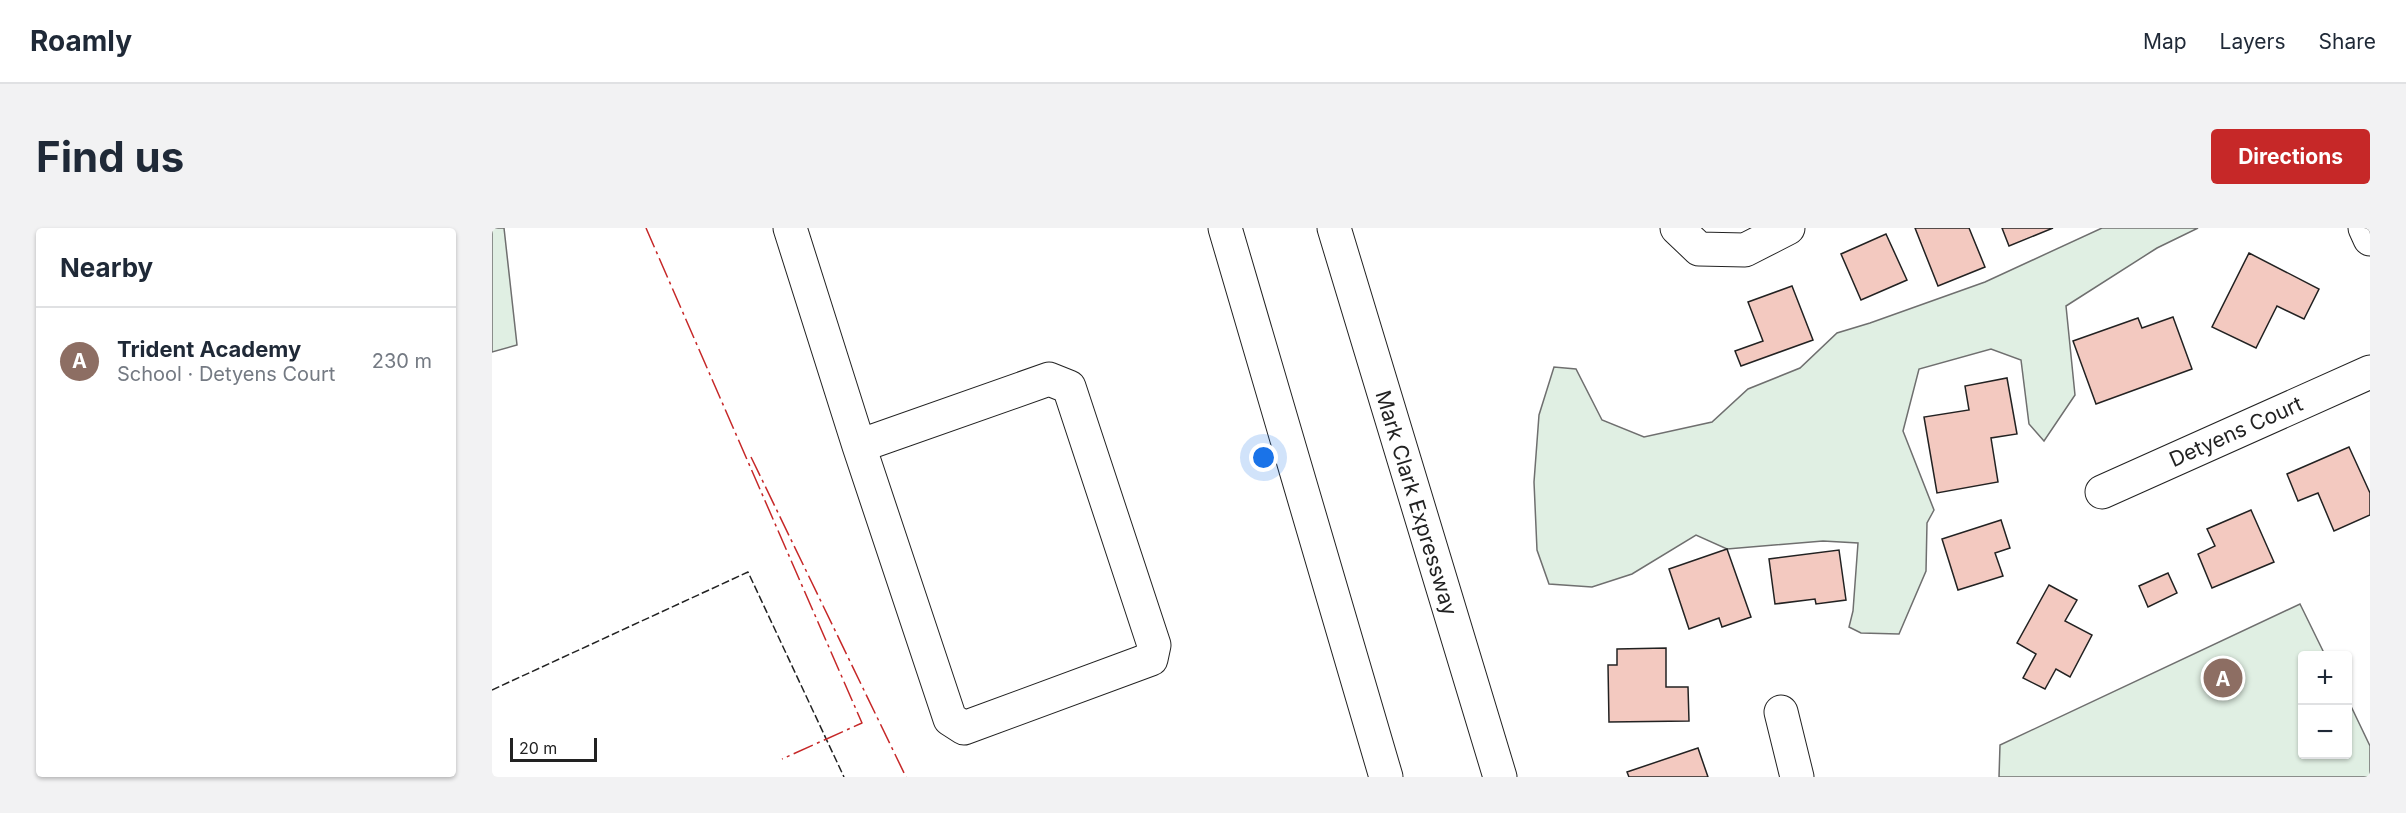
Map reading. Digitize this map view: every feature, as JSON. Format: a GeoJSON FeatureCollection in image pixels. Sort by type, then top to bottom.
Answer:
{"type":"FeatureCollection","features":[{"type":"Feature","properties":{"kind":"main road"},"geometry":{"type":"LineString","coordinates":[[790,228],[859,446],[950,719],[964,728],[1151,659],[1154,645],[1069,387],[1049,379],[859,446]]}},
{"type":"Feature","properties":{"kind":"main road"},"geometry":{"type":"LineString","coordinates":[[1225,228],[1386,777]]}},
{"type":"Feature","properties":{"kind":"main road","name":"Mark Clark Expressway"},"geometry":{"type":"LineString","coordinates":[[1334,228],[1500,777]]}},
{"type":"Feature","properties":{"kind":"main road"},"geometry":{"type":"LineString","coordinates":[[1345,228],[1373,360]]}},
{"type":"Feature","properties":{"kind":"main road"},"geometry":{"type":"LineString","coordinates":[[1677,228],[1699,249],[1745,250],[1788,228]]}},
{"type":"Feature","properties":{"kind":"main road"},"geometry":{"type":"LineString","coordinates":[[2364,228],[2370,239]]}},
{"type":"Feature","properties":{"kind":"main road","name":"Detyens Court"},"geometry":{"type":"LineString","coordinates":[[2102,492],[2370,372]]}},
{"type":"Feature","properties":{"kind":"main road"},"geometry":{"type":"LineString","coordinates":[[1780,712],[1797,777]]}},
{"type":"Feature","properties":{"kind":"green space"},"geometry":{"type":"Polygon","coordinates":[[[492,228],[504,228],[517,345],[492,352],[492,228]]]}},
{"type":"Feature","properties":{"kind":"green space"},"geometry":{"type":"Polygon","coordinates":[[[2102,228],[2198,228],[2157,248],[2066,306],[2075,395],[2044,441],[2029,424],[2021,360],[1991,349],[1919,369],[1903,431],[1934,510],[1927,523],[1926,571],[1899,634],[1861,633],[1849,627],[1853,611],[1858,543],[1823,541],[1727,549],[1696,535],[1632,574],[1592,587],[1549,584],[1537,550],[1534,482],[1539,415],[1554,367],[1576,369],[1602,420],[1644,437],[1712,422],[1748,389],[1800,368],[1837,333],[1985,282],[2102,228]]]}},
{"type":"Feature","properties":{"kind":"green space"},"geometry":{"type":"Polygon","coordinates":[[[2300,604],[2323,651],[2298,651],[2298,759],[2352,759],[2352,708],[2370,746],[2370,777],[1999,777],[2000,745],[2300,604]]]}},
{"type":"Feature","properties":{"kind":"building"},"geometry":{"type":"Polygon","coordinates":[[[1915,228],[1969,228],[1985,267],[1938,286],[1915,228]]]}},
{"type":"Feature","properties":{"kind":"building"},"geometry":{"type":"Polygon","coordinates":[[[2002,228],[2053,228],[2009,246],[2002,228]]]}},
{"type":"Feature","properties":{"kind":"building"},"geometry":{"type":"Polygon","coordinates":[[[1886,234],[1907,280],[1861,300],[1841,254],[1886,234]]]}},
{"type":"Feature","properties":{"kind":"building"},"geometry":{"type":"Polygon","coordinates":[[[2249,253],[2319,289],[2304,319],[2277,306],[2256,348],[2212,327],[2249,253]]]}},
{"type":"Feature","properties":{"kind":"building"},"geometry":{"type":"Polygon","coordinates":[[[1792,286],[1813,340],[1741,366],[1735,351],[1763,341],[1748,302],[1792,286]]]}},
{"type":"Feature","properties":{"kind":"building"},"geometry":{"type":"Polygon","coordinates":[[[2173,317],[2192,369],[2096,404],[2073,341],[2138,318],[2142,328],[2173,317]]]}},
{"type":"Feature","properties":{"kind":"building"},"geometry":{"type":"Polygon","coordinates":[[[2007,378],[2017,434],[1991,438],[1998,482],[1937,493],[1924,417],[1969,410],[1965,386],[2007,378]]]}},
{"type":"Feature","properties":{"kind":"building"},"geometry":{"type":"Polygon","coordinates":[[[2349,447],[2370,493],[2370,515],[2334,531],[2318,493],[2298,501],[2287,474],[2349,447]]]}},
{"type":"Feature","properties":{"kind":"building"},"geometry":{"type":"Polygon","coordinates":[[[2251,510],[2274,562],[2212,588],[2198,554],[2215,546],[2207,529],[2251,510]]]}},
{"type":"Feature","properties":{"kind":"building"},"geometry":{"type":"Polygon","coordinates":[[[2001,520],[2010,548],[1995,553],[2003,576],[1958,590],[1942,539],[2001,520]]]}},
{"type":"Feature","properties":{"kind":"building"},"geometry":{"type":"Polygon","coordinates":[[[1727,549],[1751,617],[1722,627],[1719,618],[1689,629],[1669,569],[1727,549]]]}},
{"type":"Feature","properties":{"kind":"building"},"geometry":{"type":"Polygon","coordinates":[[[1839,550],[1846,600],[1816,604],[1815,599],[1775,604],[1769,559],[1839,550]]]}},
{"type":"Feature","properties":{"kind":"building"},"geometry":{"type":"Polygon","coordinates":[[[2168,573],[2177,593],[2148,607],[2139,586],[2168,573]]]}},
{"type":"Feature","properties":{"kind":"building"},"geometry":{"type":"Polygon","coordinates":[[[2049,585],[2077,600],[2065,621],[2092,635],[2070,677],[2056,669],[2045,689],[2023,678],[2036,654],[2017,643],[2049,585]]]}},
{"type":"Feature","properties":{"kind":"building"},"geometry":{"type":"Polygon","coordinates":[[[1666,648],[1666,687],[1688,687],[1689,721],[1609,722],[1608,665],[1617,665],[1617,649],[1666,648]]]}},
{"type":"Feature","properties":{"kind":"building"},"geometry":{"type":"Polygon","coordinates":[[[1698,748],[1708,777],[1629,777],[1627,772],[1698,748]]]}},
{"type":"Feature","properties":{"kind":"fence"},"geometry":{"type":"LineString","coordinates":[[492,690],[748,572],[844,777]]}},
{"type":"Feature","properties":{"kind":"power"},"geometry":{"type":"LineString","coordinates":[[646,228],[862,723],[782,759]]}},
{"type":"Feature","properties":{"kind":"power"},"geometry":{"type":"LineString","coordinates":[[751,457],[906,777]]}},
{"type":"Feature","properties":{"kind":"place","name":"Trident Academy"},"geometry":{"type":"Point","coordinates":[2223,678]}}]}
